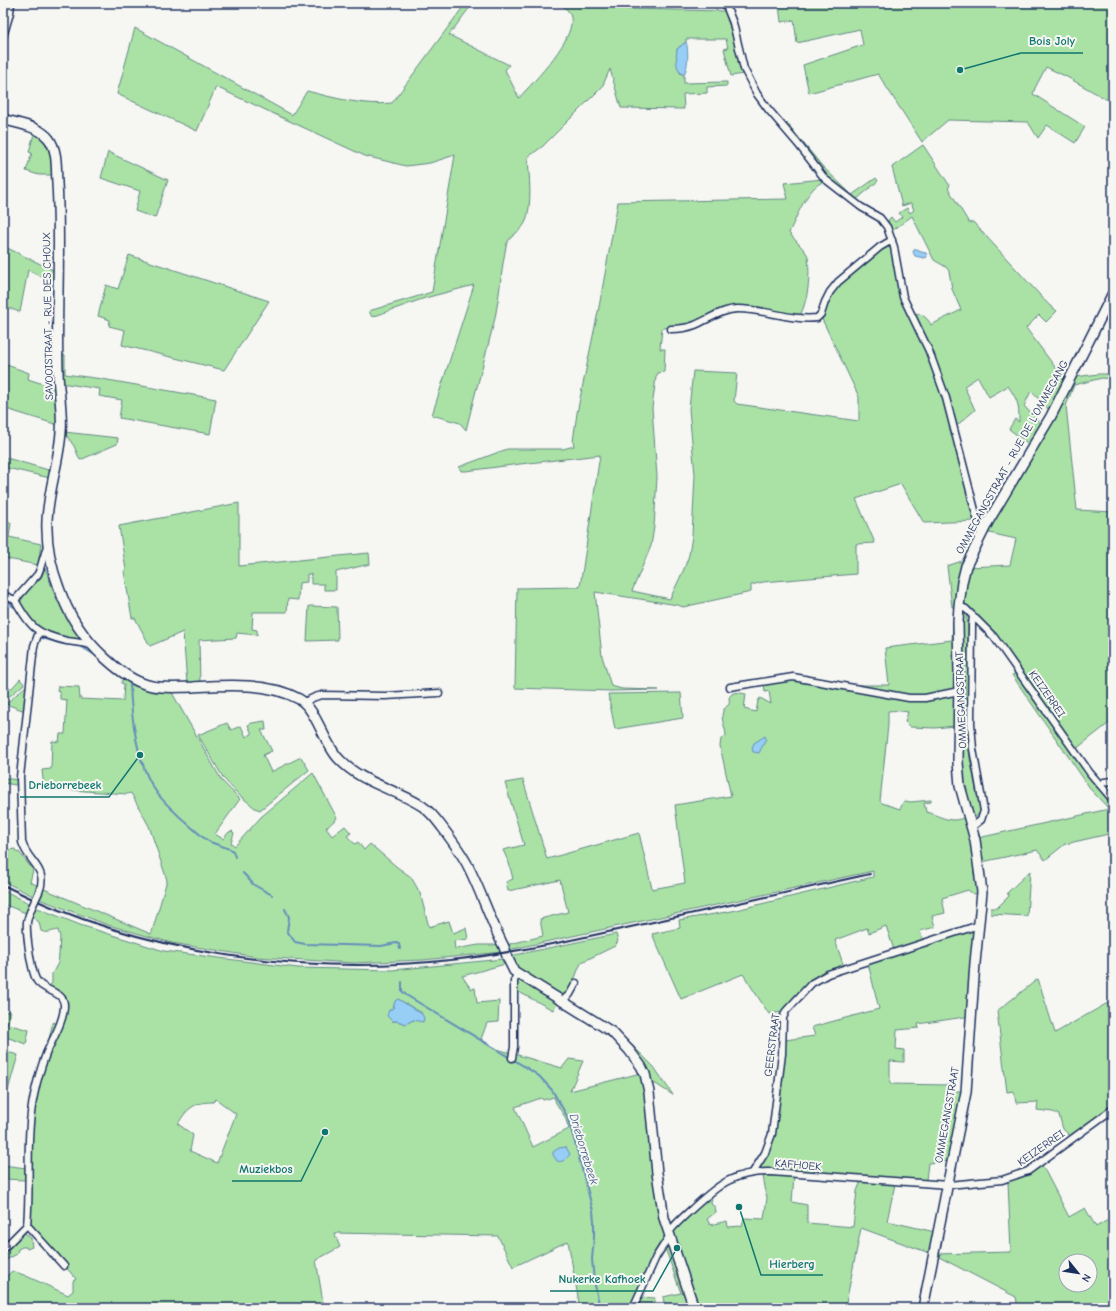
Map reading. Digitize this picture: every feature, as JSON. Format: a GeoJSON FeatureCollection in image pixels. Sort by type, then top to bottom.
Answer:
{"type":"FeatureCollection","features":[{"type":"Feature","properties":{"kind":"main road","name":"SAVOOISTRAAT - RUE DES CHOUX"},"geometry":{"type":"LineString","coordinates":[[3,119],[41,132],[51,142],[55,156],[59,223],[58,371],[62,417],[61,434],[47,520],[51,562],[63,600],[74,620],[92,646],[119,670],[144,684],[170,688],[229,685],[264,688],[294,696],[304,702]]}},
{"type":"Feature","properties":{"kind":"main road","name":"OMMEGANGSTRAAT - RUE DE L'OMMEGANG"},"geometry":{"type":"LineString","coordinates":[[979,925],[982,886],[978,853],[962,793],[958,771],[957,752],[959,691],[958,606],[966,566],[986,525],[1052,416],[1113,293]]}},
{"type":"Feature","properties":{"kind":"main road"},"geometry":{"type":"LineString","coordinates":[[304,702],[332,750],[341,761],[358,774],[422,806],[432,814],[448,835],[468,868],[504,947],[511,968],[517,974],[612,1032],[629,1050],[645,1074],[649,1092],[661,1203],[664,1218],[694,1308]]}},
{"type":"Feature","properties":{"kind":"main road","name":"OMMEGANGSTRAAT"},"geometry":{"type":"LineString","coordinates":[[923,1308],[966,1092],[979,925]]}},
{"type":"Feature","properties":{"kind":"street"},"geometry":{"type":"LineString","coordinates":[[3,37],[10,13],[11,3]]}},
{"type":"Feature","properties":{"kind":"street"},"geometry":{"type":"LineString","coordinates":[[726,3],[733,22],[744,69],[757,94],[826,179],[845,195],[861,207],[880,218],[886,224],[894,247],[903,297],[934,364],[950,410],[976,513],[979,520],[986,525]]}},
{"type":"Feature","properties":{"kind":"street"},"geometry":{"type":"LineString","coordinates":[[671,329],[680,329],[694,325],[721,313],[736,309],[800,318],[817,318],[821,314],[830,292],[838,282],[880,247],[892,240]]}},
{"type":"Feature","properties":{"kind":"street","name":"SAVOOISTRAAT - RUE DES CHOUX"},"geometry":{"type":"LineString","coordinates":[[48,543],[38,574],[15,600],[28,622],[39,632],[52,637],[92,646]]}},
{"type":"Feature","properties":{"kind":"street"},"geometry":{"type":"LineString","coordinates":[[3,594],[15,600]]}},
{"type":"Feature","properties":{"kind":"street","name":"KEIZERREI"},"geometry":{"type":"LineString","coordinates":[[958,606],[966,609],[994,637],[1086,767],[1113,800]]}},
{"type":"Feature","properties":{"kind":"street","name":"OMMEGANGSTRAAT"},"geometry":{"type":"LineString","coordinates":[[972,826],[981,820],[984,811],[973,749],[973,616]]}},
{"type":"Feature","properties":{"kind":"street"},"geometry":{"type":"LineString","coordinates":[[39,632],[34,646],[20,776],[22,842],[42,880],[39,892],[28,917],[27,930],[32,965],[36,980],[42,986],[61,997],[64,1004],[63,1014],[46,1055],[34,1095],[28,1172],[27,1225],[64,1266]]}},
{"type":"Feature","properties":{"kind":"street"},"geometry":{"type":"LineString","coordinates":[[730,687],[793,677],[910,698],[925,698],[959,691]]}},
{"type":"Feature","properties":{"kind":"street"},"geometry":{"type":"LineString","coordinates":[[304,702],[322,695],[385,696],[439,692]]}},
{"type":"Feature","properties":{"kind":"street"},"geometry":{"type":"LineString","coordinates":[[1101,785],[1108,781],[1113,781]]}},
{"type":"Feature","properties":{"kind":"street","name":"GEERSTRAAT"},"geometry":{"type":"LineString","coordinates":[[753,1172],[764,1153],[772,1134],[782,1054],[783,1018],[786,1011],[794,1002],[812,983],[828,974],[979,925]]}},
{"type":"Feature","properties":{"kind":"street"},"geometry":{"type":"LineString","coordinates":[[512,1058],[514,1047],[514,981],[517,974]]}},
{"type":"Feature","properties":{"kind":"street"},"geometry":{"type":"LineString","coordinates":[[562,1001],[570,994],[576,983]]}},
{"type":"Feature","properties":{"kind":"street","name":"KEIZERREI"},"geometry":{"type":"LineString","coordinates":[[948,1185],[1002,1180],[1023,1174],[1113,1109]]}},
{"type":"Feature","properties":{"kind":"street","name":"KAFHOEK"},"geometry":{"type":"LineString","coordinates":[[669,1233],[680,1220],[712,1191],[731,1179],[753,1172],[948,1185]]}},
{"type":"Feature","properties":{"kind":"street"},"geometry":{"type":"LineString","coordinates":[[3,1249],[27,1225]]}},
{"type":"Feature","properties":{"kind":"street"},"geometry":{"type":"LineString","coordinates":[[633,1308],[656,1256],[669,1233]]}},
{"type":"Feature","properties":{"kind":"green space"},"geometry":{"type":"Polygon","coordinates":[[[3,3],[7,3],[7,12],[3,26],[3,3]]]}},
{"type":"Feature","properties":{"kind":"green space"},"geometry":{"type":"Polygon","coordinates":[[[466,3],[473,3],[449,35],[509,65],[505,70],[519,98],[553,59],[568,34],[571,23],[570,14],[560,3],[627,3],[627,9],[725,11],[744,74],[731,76],[724,49],[728,48],[726,39],[686,39],[686,42],[677,49],[677,62],[680,73],[684,75],[684,83],[727,82],[727,86],[707,87],[707,93],[683,94],[684,109],[621,108],[610,69],[602,87],[543,146],[528,157],[530,190],[529,208],[525,223],[509,240],[506,246],[495,318],[466,430],[460,423],[432,415],[474,285],[425,298],[372,317],[369,311],[432,292],[455,155],[430,163],[406,166],[365,156],[216,87],[197,131],[117,94],[135,28],[292,115],[307,91],[338,99],[381,104],[392,103],[466,3]]]}},
{"type":"Feature","properties":{"kind":"green space"},"geometry":{"type":"Polygon","coordinates":[[[776,3],[1113,3],[1113,103],[1046,67],[1033,94],[1085,127],[1075,143],[1047,125],[1038,138],[1028,122],[948,120],[922,142],[878,74],[809,93],[803,65],[863,45],[860,29],[797,43],[794,20],[781,22],[779,5],[776,5],[776,3]]]}},
{"type":"Feature","properties":{"kind":"green space"},"geometry":{"type":"Polygon","coordinates":[[[787,123],[822,166],[852,195],[876,178],[878,181],[856,200],[840,189],[824,174],[784,126],[787,123]]]}},
{"type":"Feature","properties":{"kind":"green space"},"geometry":{"type":"Polygon","coordinates":[[[34,134],[45,142],[48,147],[53,175],[39,175],[26,171],[32,153],[29,152],[34,134]]]}},
{"type":"Feature","properties":{"kind":"green space"},"geometry":{"type":"Polygon","coordinates":[[[923,145],[950,186],[948,188],[969,223],[973,222],[1049,305],[1057,311],[1046,322],[1039,315],[1026,328],[1058,371],[1068,376],[1051,412],[1031,391],[1024,406],[1043,426],[1031,446],[1009,429],[1015,419],[1019,422],[1019,416],[1017,402],[1008,386],[989,397],[978,377],[964,386],[975,410],[955,427],[914,313],[924,316],[931,325],[961,310],[952,289],[949,271],[946,267],[934,260],[912,216],[892,231],[888,224],[891,217],[895,222],[902,217],[899,213],[907,208],[910,213],[914,210],[911,203],[902,206],[892,167],[923,145]]]}},
{"type":"Feature","properties":{"kind":"green space"},"geometry":{"type":"Polygon","coordinates":[[[108,152],[168,180],[155,218],[135,211],[140,191],[101,178],[108,152]]]}},
{"type":"Feature","properties":{"kind":"green space"},"geometry":{"type":"Polygon","coordinates":[[[823,179],[824,182],[818,184],[813,189],[803,203],[789,233],[808,256],[808,287],[800,316],[739,306],[681,327],[662,328],[660,349],[665,349],[664,372],[658,373],[656,377],[652,408],[657,477],[654,527],[651,546],[632,591],[670,599],[689,555],[692,536],[695,475],[689,409],[693,371],[737,373],[734,401],[737,404],[859,421],[859,397],[821,317],[834,292],[842,282],[881,248],[886,246],[892,249],[901,300],[925,347],[940,388],[976,521],[924,523],[901,484],[856,499],[875,543],[856,544],[856,574],[763,582],[751,585],[751,592],[683,607],[595,592],[602,656],[611,686],[622,689],[659,690],[611,691],[515,688],[517,588],[580,587],[600,455],[466,471],[461,471],[459,467],[507,449],[563,449],[574,446],[573,441],[577,413],[599,307],[618,202],[788,199],[784,183],[823,179]]]}},
{"type":"Feature","properties":{"kind":"green space"},"geometry":{"type":"Polygon","coordinates":[[[3,246],[55,271],[55,279],[44,278],[28,270],[20,312],[3,306],[3,246]]]}},
{"type":"Feature","properties":{"kind":"green space"},"geometry":{"type":"Polygon","coordinates":[[[129,255],[269,301],[224,370],[122,345],[125,330],[109,326],[110,320],[98,316],[106,285],[118,289],[129,255]]]}},
{"type":"Feature","properties":{"kind":"green space"},"geometry":{"type":"Polygon","coordinates":[[[60,355],[65,355],[65,374],[216,399],[210,434],[119,418],[122,400],[99,396],[100,389],[61,383],[60,355]]]}},
{"type":"Feature","properties":{"kind":"green space"},"geometry":{"type":"Polygon","coordinates":[[[7,365],[29,373],[28,379],[55,388],[58,425],[3,408],[3,380],[7,365]]]}},
{"type":"Feature","properties":{"kind":"green space"},"geometry":{"type":"Polygon","coordinates":[[[1113,374],[1113,379],[1102,378],[1074,385],[1066,406],[1077,510],[1113,512],[1113,720],[1076,749],[989,629],[964,604],[962,597],[969,567],[1010,565],[1016,539],[985,532],[1074,377],[1113,374]]]}},
{"type":"Feature","properties":{"kind":"green space"},"geometry":{"type":"Polygon","coordinates":[[[64,432],[118,438],[117,444],[80,460],[74,446],[64,432]]]}},
{"type":"Feature","properties":{"kind":"green space"},"geometry":{"type":"Polygon","coordinates":[[[3,457],[52,471],[50,478],[3,467],[3,457]]]}},
{"type":"Feature","properties":{"kind":"green space"},"geometry":{"type":"Polygon","coordinates":[[[239,503],[239,566],[369,553],[370,564],[336,572],[336,590],[324,590],[324,584],[311,584],[311,574],[307,574],[307,582],[299,583],[298,600],[288,599],[287,612],[253,612],[252,629],[257,630],[257,635],[237,633],[236,638],[199,640],[200,683],[187,683],[183,632],[150,646],[135,618],[132,618],[124,571],[126,570],[119,526],[239,503]]]}},
{"type":"Feature","properties":{"kind":"green space"},"geometry":{"type":"Polygon","coordinates":[[[3,521],[11,523],[9,537],[41,544],[38,565],[3,558],[3,521]]]}},
{"type":"Feature","properties":{"kind":"green space"},"geometry":{"type":"Polygon","coordinates":[[[965,560],[955,688],[947,693],[948,697],[956,695],[955,726],[935,728],[910,727],[905,722],[908,712],[888,711],[888,725],[880,801],[900,809],[904,801],[911,802],[931,800],[931,802],[924,803],[926,812],[950,820],[957,820],[967,817],[979,893],[973,894],[968,890],[942,898],[945,913],[932,916],[935,927],[920,931],[923,941],[894,950],[886,926],[869,933],[867,928],[835,940],[844,967],[822,974],[811,982],[783,1012],[769,1014],[743,974],[681,999],[652,934],[680,928],[679,920],[732,911],[873,877],[873,871],[508,950],[506,945],[543,936],[540,919],[568,912],[560,880],[508,891],[506,882],[513,879],[509,863],[503,850],[524,845],[505,783],[523,780],[547,859],[639,833],[652,889],[685,883],[675,805],[731,796],[720,746],[721,739],[726,736],[722,714],[723,710],[729,704],[730,695],[734,693],[746,694],[744,709],[756,712],[760,698],[771,704],[769,691],[765,692],[764,683],[788,680],[796,680],[879,694],[919,697],[854,685],[889,685],[885,648],[952,640],[954,607],[952,607],[947,566],[965,560]]]}},
{"type":"Feature","properties":{"kind":"green space"},"geometry":{"type":"Polygon","coordinates":[[[45,568],[57,601],[60,603],[81,638],[79,640],[56,636],[37,628],[21,607],[20,603],[24,595],[41,578],[45,568]]]}},
{"type":"Feature","properties":{"kind":"green space"},"geometry":{"type":"Polygon","coordinates":[[[309,606],[337,607],[338,640],[307,641],[309,606]]]}},
{"type":"Feature","properties":{"kind":"green space"},"geometry":{"type":"Polygon","coordinates":[[[963,612],[966,613],[968,626],[968,741],[980,809],[980,812],[975,818],[972,816],[964,789],[961,770],[961,614],[963,612]]]}},
{"type":"Feature","properties":{"kind":"green space"},"geometry":{"type":"Polygon","coordinates":[[[1018,673],[1113,802],[1113,833],[1065,844],[1045,860],[1037,850],[982,862],[978,838],[1109,809],[1092,791],[1012,675],[1018,673]]]}},
{"type":"Feature","properties":{"kind":"green space"},"geometry":{"type":"Polygon","coordinates":[[[124,676],[151,691],[171,691],[222,781],[240,799],[215,834],[223,839],[229,832],[232,831],[234,833],[231,843],[235,846],[261,817],[313,773],[337,818],[326,828],[332,836],[345,826],[351,833],[347,836],[355,844],[358,842],[364,850],[370,844],[411,877],[420,893],[429,927],[449,921],[453,933],[466,928],[468,939],[454,941],[455,949],[479,945],[500,944],[502,952],[423,960],[353,963],[257,957],[172,943],[108,925],[39,899],[44,889],[151,934],[152,932],[167,880],[149,826],[131,793],[127,794],[44,788],[42,770],[51,769],[52,741],[59,742],[60,734],[65,734],[67,700],[60,699],[60,692],[57,691],[58,686],[79,687],[80,699],[123,701],[124,684],[121,683],[124,676]]]}},
{"type":"Feature","properties":{"kind":"green space"},"geometry":{"type":"Polygon","coordinates":[[[20,679],[24,684],[5,700],[3,700],[4,689],[12,688],[20,679]]]}},
{"type":"Feature","properties":{"kind":"green space"},"geometry":{"type":"Polygon","coordinates":[[[27,685],[25,711],[6,704],[7,703],[27,685]]]}},
{"type":"Feature","properties":{"kind":"green space"},"geometry":{"type":"Polygon","coordinates":[[[681,693],[683,718],[615,729],[608,694],[681,693]]]}},
{"type":"Feature","properties":{"kind":"green space"},"geometry":{"type":"Polygon","coordinates":[[[265,721],[266,730],[261,730],[272,751],[263,755],[271,772],[301,757],[309,770],[260,810],[255,808],[238,794],[224,779],[198,735],[227,723],[231,730],[241,726],[246,737],[252,734],[248,725],[265,721]]]}},
{"type":"Feature","properties":{"kind":"green space"},"geometry":{"type":"Polygon","coordinates":[[[3,770],[5,770],[4,778],[18,780],[16,785],[3,783],[3,770]]]}},
{"type":"Feature","properties":{"kind":"green space"},"geometry":{"type":"Polygon","coordinates":[[[15,849],[33,870],[30,882],[38,886],[35,897],[3,881],[3,853],[5,855],[8,850],[15,849]]]}},
{"type":"Feature","properties":{"kind":"green space"},"geometry":{"type":"Polygon","coordinates":[[[1030,871],[1027,916],[991,914],[991,908],[997,908],[1009,896],[1007,893],[1030,871]]]}},
{"type":"Feature","properties":{"kind":"green space"},"geometry":{"type":"Polygon","coordinates":[[[3,890],[31,904],[26,913],[3,904],[3,890]]]}},
{"type":"Feature","properties":{"kind":"green space"},"geometry":{"type":"Polygon","coordinates":[[[35,907],[80,925],[164,951],[298,968],[392,970],[503,959],[505,964],[462,976],[471,989],[475,988],[477,1003],[499,1001],[498,1022],[487,1023],[481,1039],[497,1049],[562,1068],[569,1059],[583,1061],[570,1091],[641,1073],[644,1078],[666,1236],[632,1308],[580,1308],[568,1241],[513,1267],[498,1236],[334,1233],[340,1247],[316,1260],[324,1308],[3,1308],[3,1280],[12,1271],[68,1295],[73,1291],[73,1281],[76,1279],[31,1226],[26,1180],[3,1179],[3,1165],[26,1168],[26,1129],[39,1063],[44,1060],[53,1022],[61,1025],[68,1007],[65,1000],[47,988],[52,983],[52,974],[58,963],[60,937],[58,930],[48,932],[41,931],[39,922],[31,916],[35,907]],[[398,999],[393,1008],[390,1019],[392,1021],[406,1024],[416,1020],[422,1013],[398,999]],[[554,1097],[543,1100],[541,1098],[515,1107],[533,1147],[569,1129],[565,1117],[554,1097]],[[216,1099],[213,1102],[201,1103],[192,1107],[178,1124],[193,1135],[190,1151],[217,1163],[236,1114],[216,1099]]]}},
{"type":"Feature","properties":{"kind":"green space"},"geometry":{"type":"Polygon","coordinates":[[[976,928],[971,1016],[918,1024],[919,1028],[897,1030],[896,1049],[904,1050],[904,1062],[890,1061],[890,1084],[948,1085],[948,1091],[963,1091],[950,1161],[928,1163],[926,1180],[760,1170],[759,1164],[766,1152],[785,1040],[815,1036],[812,1027],[879,1009],[868,963],[976,928]]]}},
{"type":"Feature","properties":{"kind":"green space"},"geometry":{"type":"Polygon","coordinates":[[[616,934],[618,941],[615,946],[582,962],[572,986],[565,994],[561,996],[517,970],[510,956],[616,934]]]}},
{"type":"Feature","properties":{"kind":"green space"},"geometry":{"type":"Polygon","coordinates":[[[518,979],[558,1001],[553,1010],[515,990],[518,979]]]}},
{"type":"Feature","properties":{"kind":"green space"},"geometry":{"type":"Polygon","coordinates":[[[1038,979],[1055,1033],[1113,1000],[1113,1106],[1072,1136],[1070,1136],[1063,1129],[1059,1115],[1053,1112],[1037,1110],[1038,1102],[1016,1103],[1014,1091],[1007,1092],[997,1011],[1038,979]]]}},
{"type":"Feature","properties":{"kind":"green space"},"geometry":{"type":"Polygon","coordinates":[[[3,1011],[11,1012],[7,1024],[29,1030],[26,1044],[3,1036],[3,1011]]]}},
{"type":"Feature","properties":{"kind":"green space"},"geometry":{"type":"Polygon","coordinates":[[[617,1030],[654,1067],[673,1095],[651,1081],[616,1033],[617,1030]]]}},
{"type":"Feature","properties":{"kind":"green space"},"geometry":{"type":"Polygon","coordinates":[[[3,1051],[18,1055],[8,1090],[3,1089],[3,1051]]]}},
{"type":"Feature","properties":{"kind":"green space"},"geometry":{"type":"Polygon","coordinates":[[[1042,1165],[1069,1217],[1085,1208],[1096,1227],[1113,1217],[1113,1308],[1018,1308],[1016,1297],[937,1256],[937,1254],[1011,1252],[1008,1182],[1042,1165]]]}},
{"type":"Feature","properties":{"kind":"green space"},"geometry":{"type":"Polygon","coordinates":[[[763,1176],[794,1176],[792,1202],[807,1205],[807,1223],[853,1227],[857,1191],[861,1181],[895,1184],[887,1221],[935,1232],[932,1254],[861,1228],[845,1308],[698,1308],[673,1234],[712,1195],[711,1204],[715,1207],[716,1212],[707,1219],[710,1225],[727,1221],[728,1227],[742,1226],[744,1218],[764,1219],[767,1198],[763,1176]]]}},
{"type":"Feature","properties":{"kind":"green space"},"geometry":{"type":"Polygon","coordinates":[[[23,1231],[31,1238],[32,1247],[27,1249],[26,1247],[22,1247],[18,1249],[17,1254],[4,1261],[5,1269],[3,1272],[3,1252],[23,1231]]]}},
{"type":"Feature","properties":{"kind":"green space"},"geometry":{"type":"Polygon","coordinates":[[[668,1240],[691,1308],[665,1308],[663,1297],[681,1293],[664,1245],[668,1240]]]}},
{"type":"Feature","properties":{"kind":"green space"},"geometry":{"type":"Polygon","coordinates":[[[640,1297],[655,1298],[652,1308],[635,1308],[640,1297]]]}},
{"type":"Feature","properties":{"kind":"water"},"geometry":{"type":"Polygon","coordinates":[[[686,42],[688,58],[684,75],[679,70],[676,56],[677,49],[686,42]]]}},
{"type":"Feature","properties":{"kind":"water"},"geometry":{"type":"Polygon","coordinates":[[[918,249],[921,252],[926,253],[927,257],[924,258],[915,256],[913,252],[914,250],[918,249]]]}},
{"type":"Feature","properties":{"kind":"water"},"geometry":{"type":"Polygon","coordinates":[[[765,736],[766,739],[759,753],[753,752],[752,748],[754,743],[765,736]]]}},
{"type":"Feature","properties":{"kind":"water"},"geometry":{"type":"Polygon","coordinates":[[[398,999],[422,1014],[424,1018],[423,1022],[413,1020],[406,1024],[392,1021],[387,1016],[389,1010],[393,1008],[395,1001],[398,999]]]}},
{"type":"Feature","properties":{"kind":"water"},"geometry":{"type":"Polygon","coordinates":[[[566,1147],[570,1154],[564,1160],[557,1161],[553,1155],[553,1152],[559,1148],[566,1147]]]}},
{"type":"Feature","properties":{"kind":"waterway","name":"Drieborrebeek"},"geometry":{"type":"LineString","coordinates":[[3,600],[14,607]]}},
{"type":"Feature","properties":{"kind":"waterway","name":"Drieborrebeek"},"geometry":{"type":"LineString","coordinates":[[42,638],[63,644],[80,646],[95,655]]}},
{"type":"Feature","properties":{"kind":"waterway","name":"Drieborrebeek"},"geometry":{"type":"LineString","coordinates":[[129,681],[136,740],[144,769],[150,782],[157,793],[173,811],[204,838],[233,851],[235,857]]}},
{"type":"Feature","properties":{"kind":"waterway","name":"Drieborrebeek"},"geometry":{"type":"LineString","coordinates":[[243,873],[254,885],[272,895]]}},
{"type":"Feature","properties":{"kind":"waterway","name":"Drieborrebeek"},"geometry":{"type":"LineString","coordinates":[[285,909],[289,917],[287,931],[295,942],[305,944],[381,946],[396,943],[399,944],[400,949]]}},
{"type":"Feature","properties":{"kind":"waterway","name":"Drieborrebeek"},"geometry":{"type":"LineString","coordinates":[[402,982],[402,991],[406,995],[527,1068],[539,1076],[552,1090],[567,1116],[593,1211],[594,1238],[592,1259],[594,1281],[600,1308]]}},
{"type":"Feature","properties":{"kind":"railway"},"geometry":{"type":"LineString","coordinates":[[3,885],[56,909],[112,929],[168,944],[226,955],[284,962],[343,965],[402,964],[460,959],[504,953],[591,936],[870,874]]}},
{"type":"Feature","properties":{"kind":"place","name":"Bois Joly"},"geometry":{"type":"Point","coordinates":[960,70]}},
{"type":"Feature","properties":{"kind":"place","name":"Drieborrebeek"},"geometry":{"type":"Point","coordinates":[140,755]}},
{"type":"Feature","properties":{"kind":"place","name":"Muziekbos"},"geometry":{"type":"Point","coordinates":[325,1132]}},
{"type":"Feature","properties":{"kind":"place","name":"Hierberg"},"geometry":{"type":"Point","coordinates":[739,1207]}},
{"type":"Feature","properties":{"kind":"place","name":"Nukerke Kafhoek"},"geometry":{"type":"Point","coordinates":[677,1248]}}]}
